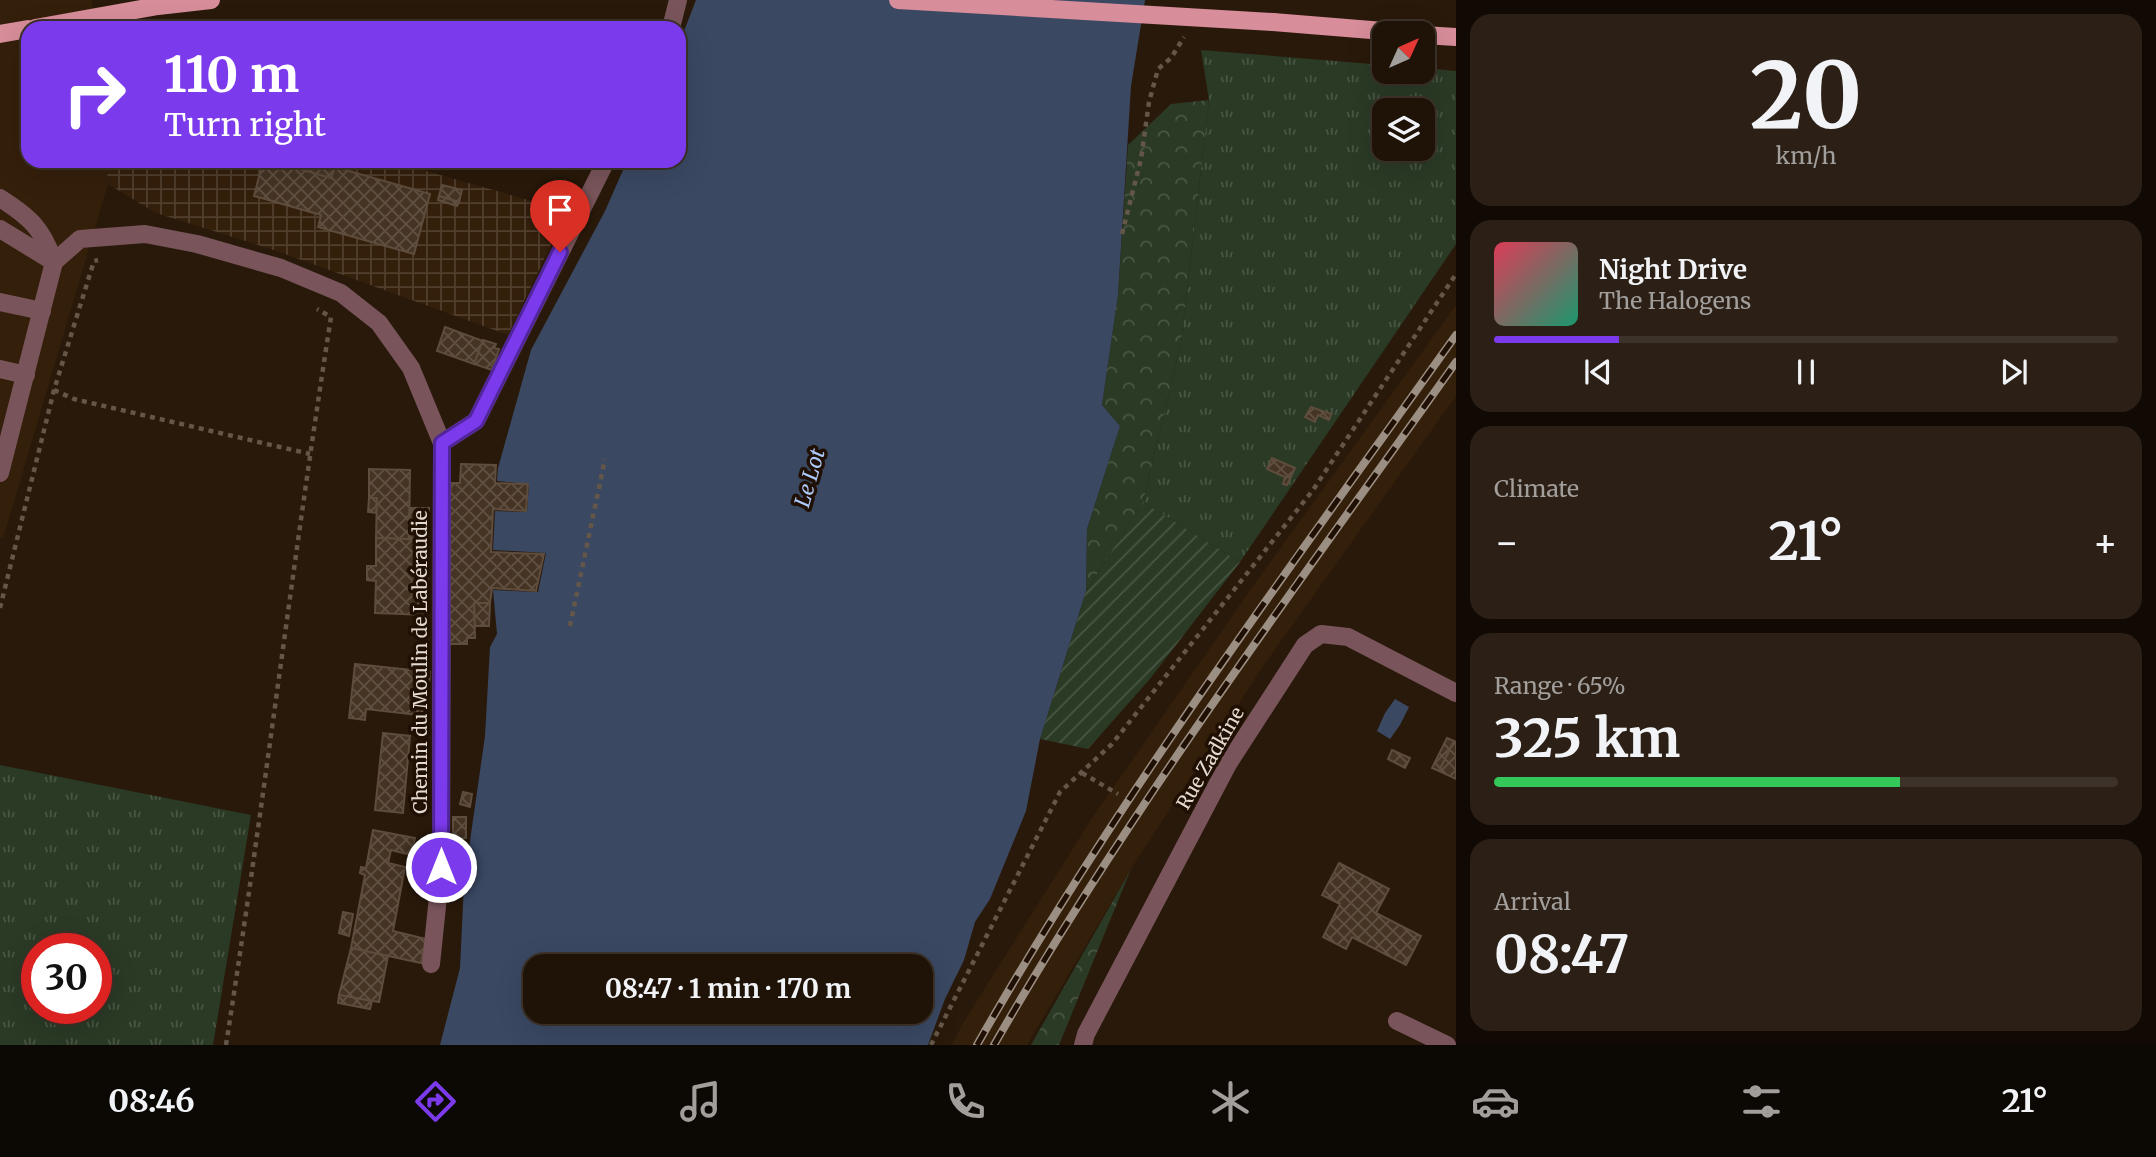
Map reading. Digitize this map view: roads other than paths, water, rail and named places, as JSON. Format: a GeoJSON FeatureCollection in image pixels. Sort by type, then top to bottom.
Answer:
{"type":"FeatureCollection","features":[{"type":"Feature","properties":{"kind":"main road"},"geometry":{"type":"LineString","coordinates":[[74,21],[158,6],[211,0]]}},
{"type":"Feature","properties":{"kind":"main road"},"geometry":{"type":"LineString","coordinates":[[898,0],[1372,30]]}},
{"type":"Feature","properties":{"kind":"main road"},"geometry":{"type":"LineString","coordinates":[[0,34],[21,30]]}},
{"type":"Feature","properties":{"kind":"main road"},"geometry":{"type":"LineString","coordinates":[[1435,35],[1456,37]]}},
{"type":"Feature","properties":{"kind":"street"},"geometry":{"type":"LineString","coordinates":[[673,21],[678,0]]}},
{"type":"Feature","properties":{"kind":"street"},"geometry":{"type":"LineString","coordinates":[[442,443],[476,421],[602,168]]}},
{"type":"Feature","properties":{"kind":"street"},"geometry":{"type":"LineString","coordinates":[[0,198],[20,210],[46,236],[54,262],[26,375],[5,435],[0,472]]}},
{"type":"Feature","properties":{"kind":"street"},"geometry":{"type":"LineString","coordinates":[[0,229],[54,262]]}},
{"type":"Feature","properties":{"kind":"street","name":"Chemin du Moulin de Labéraudie"},"geometry":{"type":"LineString","coordinates":[[54,262],[80,239],[145,233],[197,244],[281,268],[341,293],[379,323],[411,368],[442,443],[441,867],[431,964]]}},
{"type":"Feature","properties":{"kind":"street"},"geometry":{"type":"LineString","coordinates":[[0,302],[42,311]]}},
{"type":"Feature","properties":{"kind":"street"},"geometry":{"type":"LineString","coordinates":[[0,369],[26,375]]}},
{"type":"Feature","properties":{"kind":"street","name":"Rue Zadkine"},"geometry":{"type":"LineString","coordinates":[[1083,1045],[1086,1034],[1228,764],[1305,645],[1321,635],[1348,637],[1456,693]]}},
{"type":"Feature","properties":{"kind":"street"},"geometry":{"type":"LineString","coordinates":[[1397,1021],[1447,1045]]}},
{"type":"Feature","properties":{"kind":"water","name":"Le Lot"},"geometry":{"type":"Polygon","coordinates":[[[696,0],[1145,0],[1131,86],[1118,295],[1102,405],[1120,426],[1087,529],[1086,591],[1040,739],[1026,811],[990,899],[975,922],[964,960],[945,999],[928,1045],[440,1045],[460,968],[464,883],[485,736],[490,647],[497,634],[493,590],[538,592],[546,553],[493,550],[495,511],[527,512],[529,484],[497,481],[498,468],[531,350],[605,211],[624,168],[686,168],[686,26],[696,0]]]}},
{"type":"Feature","properties":{"kind":"water"},"geometry":{"type":"Polygon","coordinates":[[[1395,699],[1409,707],[1390,739],[1377,731],[1395,699]]]}},
{"type":"Feature","properties":{"kind":"railway"},"geometry":{"type":"LineString","coordinates":[[977,1045],[1088,862],[1207,684],[1456,335]]}},
{"type":"Feature","properties":{"kind":"railway"},"geometry":{"type":"LineString","coordinates":[[994,1045],[1047,956],[1158,783],[1456,362]]}}]}
